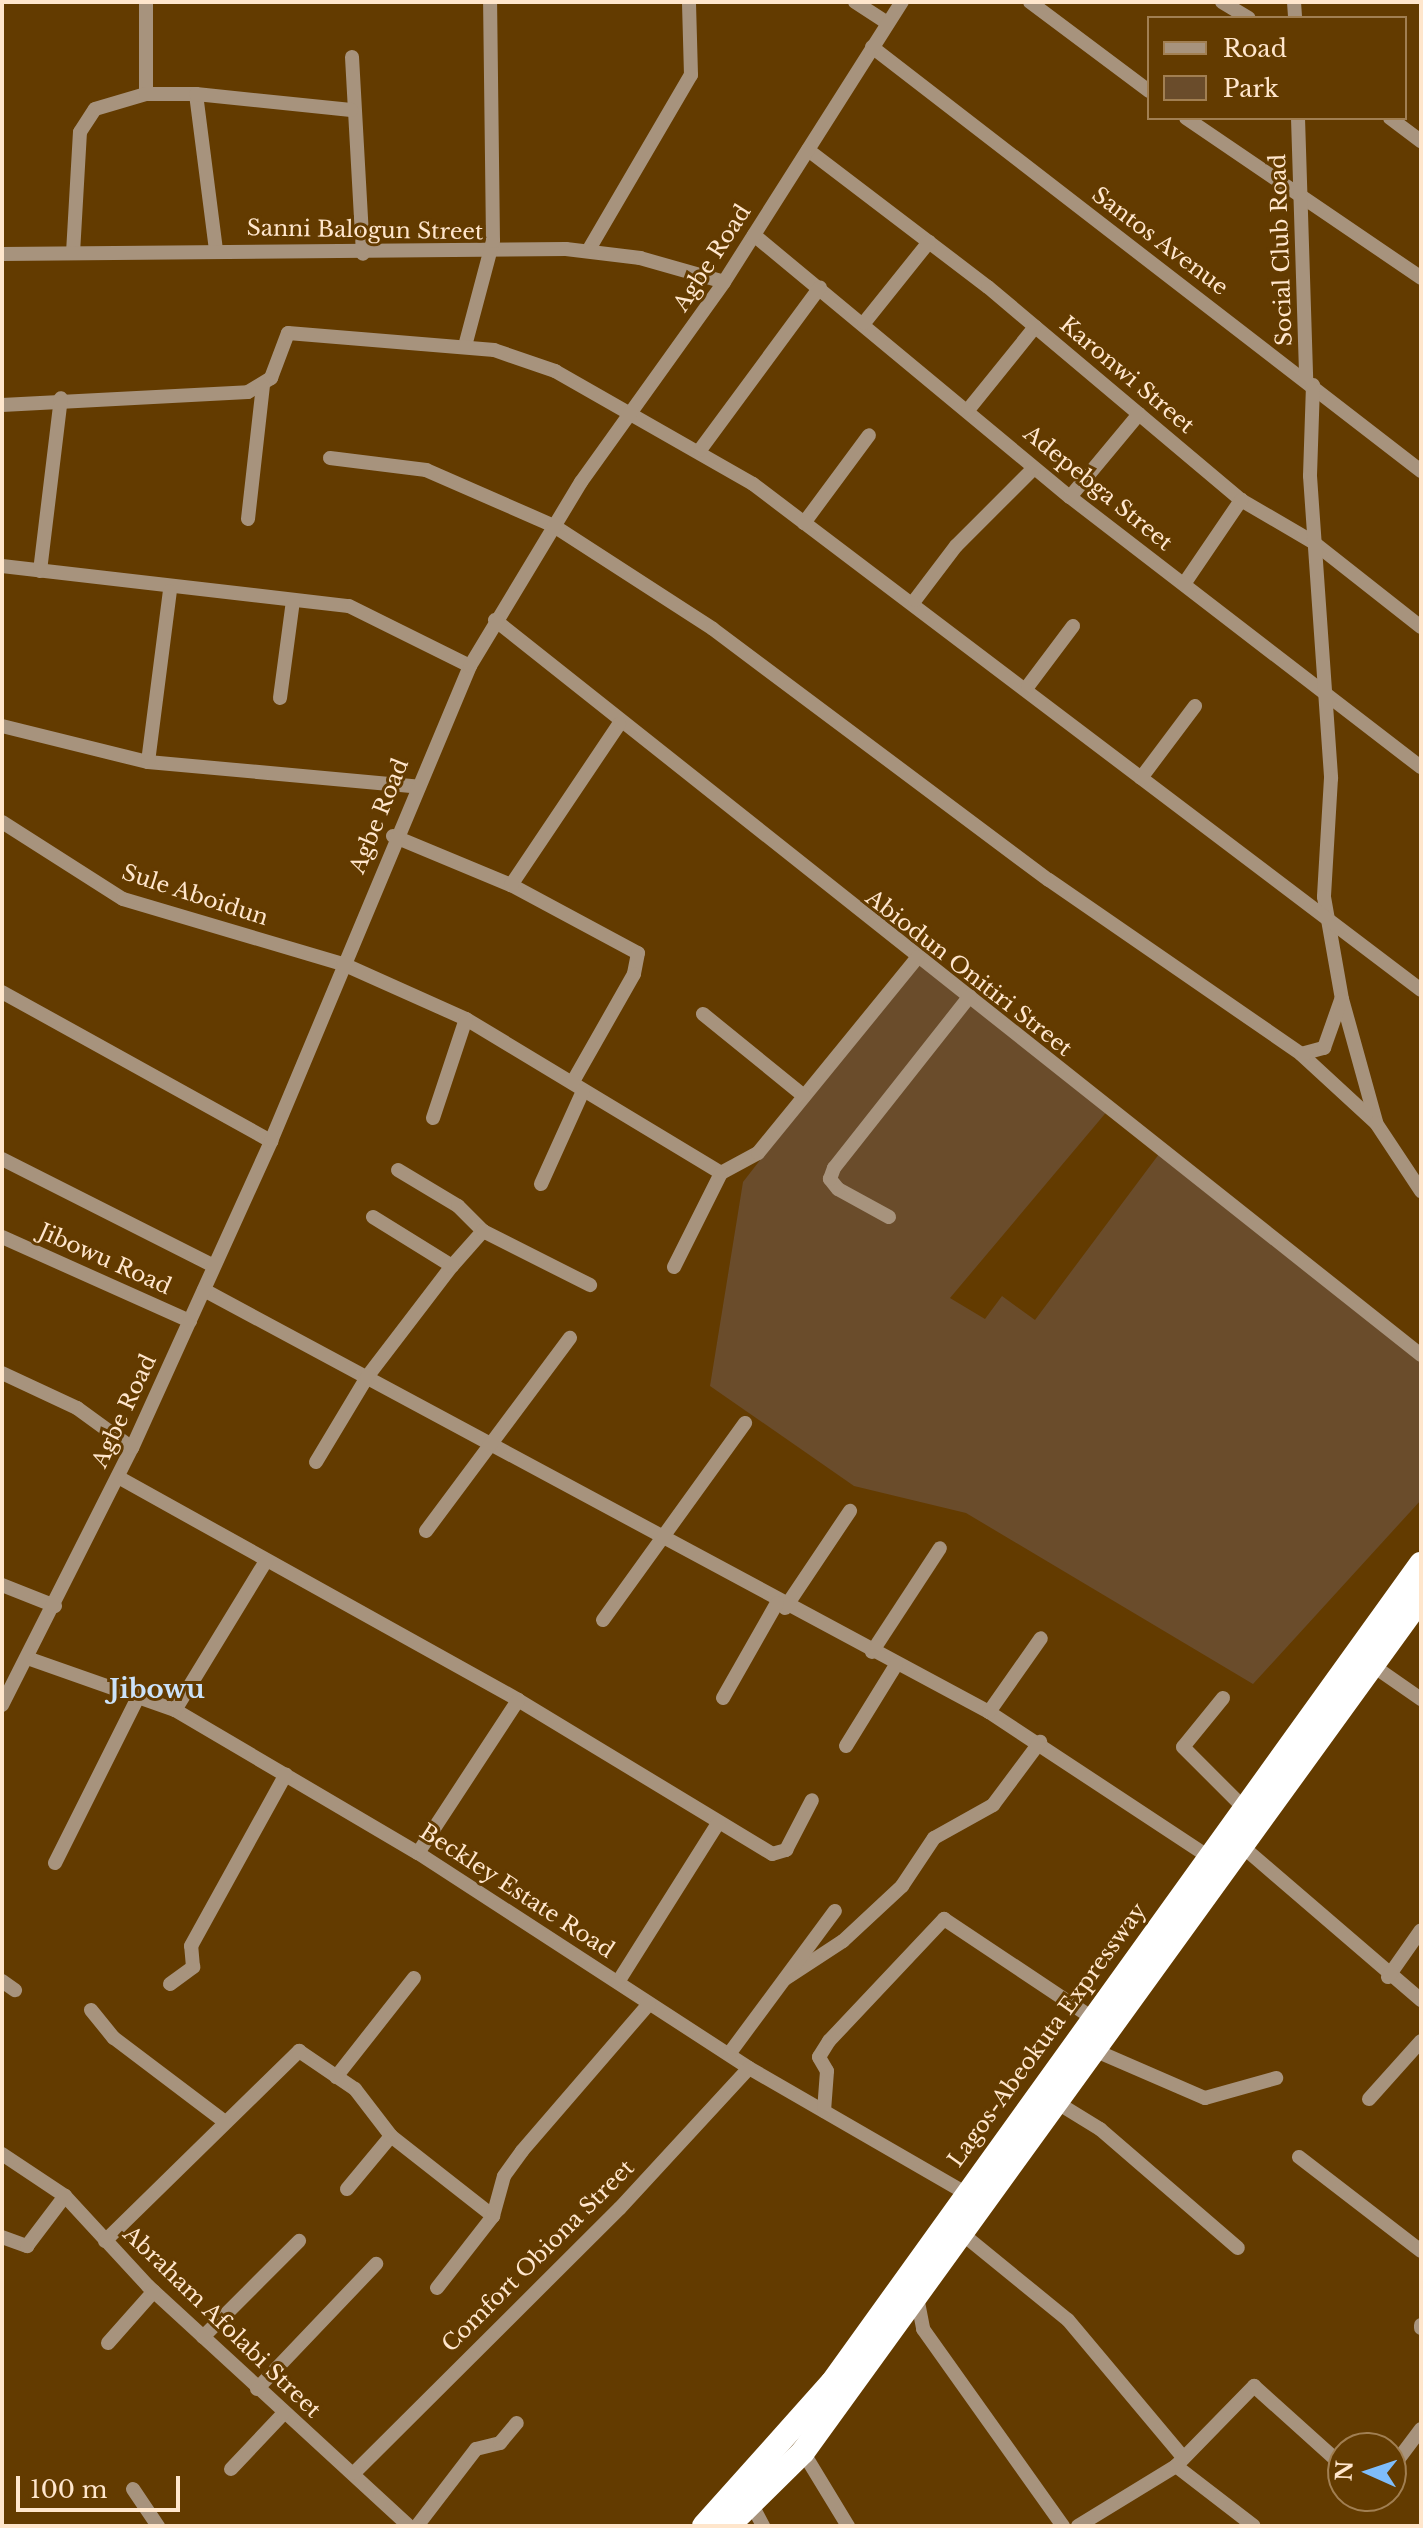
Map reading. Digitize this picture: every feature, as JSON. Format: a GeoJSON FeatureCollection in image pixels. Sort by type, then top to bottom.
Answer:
{"type":"FeatureCollection","features":[{"type":"Feature","properties":{"kind":"highway","name":"Lagos-Abeokuta Expressway"},"geometry":{"type":"LineString","coordinates":[[728,2526],[757,2516],[803,2452],[910,2284],[964,2192],[1094,2019],[1421,1564]]}},
{"type":"Feature","properties":{"kind":"highway","name":"Lagos-Abeokuta Expressway"},"geometry":{"type":"LineString","coordinates":[[704,2526],[792,2434],[910,2284],[960,2232],[1243,1847],[1421,1598]]}},
{"type":"Feature","properties":{"kind":"street"},"geometry":{"type":"LineString","coordinates":[[146,2],[146,94]]}},
{"type":"Feature","properties":{"kind":"street"},"geometry":{"type":"LineString","coordinates":[[465,346],[492,253],[490,2]]}},
{"type":"Feature","properties":{"kind":"street"},"geometry":{"type":"LineString","coordinates":[[588,251],[691,75],[689,2]]}},
{"type":"Feature","properties":{"kind":"street"},"geometry":{"type":"LineString","coordinates":[[855,2],[887,23]]}},
{"type":"Feature","properties":{"kind":"street","name":"Agbe Road"},"geometry":{"type":"LineString","coordinates":[[30,1659],[132,1448],[271,1141],[393,836],[470,666],[554,526],[724,282],[902,2]]}},
{"type":"Feature","properties":{"kind":"street"},"geometry":{"type":"LineString","coordinates":[[1030,2],[1147,90]]}},
{"type":"Feature","properties":{"kind":"street"},"geometry":{"type":"LineString","coordinates":[[1222,2],[1246,16]]}},
{"type":"Feature","properties":{"kind":"street","name":"Santos Avenue"},"geometry":{"type":"LineString","coordinates":[[872,47],[1310,382],[1421,471]]}},
{"type":"Feature","properties":{"kind":"street"},"geometry":{"type":"LineString","coordinates":[[352,57],[351,110],[363,254]]}},
{"type":"Feature","properties":{"kind":"street"},"geometry":{"type":"LineString","coordinates":[[73,253],[80,132],[95,109],[146,94],[196,94],[351,110]]}},
{"type":"Feature","properties":{"kind":"street"},"geometry":{"type":"LineString","coordinates":[[196,94],[216,250]]}},
{"type":"Feature","properties":{"kind":"street"},"geometry":{"type":"LineString","coordinates":[[1189,120],[1300,192],[1421,278]]}},
{"type":"Feature","properties":{"kind":"street","name":"Social Club Road"},"geometry":{"type":"LineString","coordinates":[[1298,120],[1320,688],[1331,778],[1328,920],[1342,999],[1376,1123]]}},
{"type":"Feature","properties":{"kind":"street"},"geometry":{"type":"LineString","coordinates":[[1393,120],[1421,141]]}},
{"type":"Feature","properties":{"kind":"street","name":"Karonwi Street"},"geometry":{"type":"LineString","coordinates":[[808,150],[1035,327],[1241,500],[1313,542],[1421,627]]}},
{"type":"Feature","properties":{"kind":"street","name":"Adepebga Street"},"geometry":{"type":"LineString","coordinates":[[754,235],[864,323],[1070,497],[1421,767]]}},
{"type":"Feature","properties":{"kind":"street"},"geometry":{"type":"LineString","coordinates":[[864,323],[929,242]]}},
{"type":"Feature","properties":{"kind":"street","name":"Sanni Balogun Street"},"geometry":{"type":"LineString","coordinates":[[2,254],[216,250],[363,254],[588,251],[724,282]]}},
{"type":"Feature","properties":{"kind":"street"},"geometry":{"type":"LineString","coordinates":[[700,450],[820,287]]}},
{"type":"Feature","properties":{"kind":"street"},"geometry":{"type":"LineString","coordinates":[[968,410],[1035,327]]}},
{"type":"Feature","properties":{"kind":"street"},"geometry":{"type":"LineString","coordinates":[[248,519],[263,386],[288,333],[465,346],[515,355],[635,412],[700,450],[915,600],[1141,778],[1421,990]]}},
{"type":"Feature","properties":{"kind":"street"},"geometry":{"type":"LineString","coordinates":[[2,405],[61,398],[263,386]]}},
{"type":"Feature","properties":{"kind":"street"},"geometry":{"type":"LineString","coordinates":[[40,571],[61,398]]}},
{"type":"Feature","properties":{"kind":"street"},"geometry":{"type":"LineString","coordinates":[[1070,497],[1139,414]]}},
{"type":"Feature","properties":{"kind":"street"},"geometry":{"type":"LineString","coordinates":[[804,523],[869,435]]}},
{"type":"Feature","properties":{"kind":"street"},"geometry":{"type":"LineString","coordinates":[[330,458],[426,470],[554,526],[736,645],[1049,880],[1301,1054],[1376,1123],[1421,1191]]}},
{"type":"Feature","properties":{"kind":"street"},"geometry":{"type":"LineString","coordinates":[[915,600],[956,546],[1034,468]]}},
{"type":"Feature","properties":{"kind":"street"},"geometry":{"type":"LineString","coordinates":[[1184,584],[1241,500]]}},
{"type":"Feature","properties":{"kind":"street"},"geometry":{"type":"LineString","coordinates":[[2,566],[170,591],[361,610],[470,666]]}},
{"type":"Feature","properties":{"kind":"street"},"geometry":{"type":"LineString","coordinates":[[148,762],[170,591]]}},
{"type":"Feature","properties":{"kind":"street"},"geometry":{"type":"LineString","coordinates":[[280,698],[293,601]]}},
{"type":"Feature","properties":{"kind":"street","name":"Abiodun Onitiri Street"},"geometry":{"type":"LineString","coordinates":[[495,620],[619,724],[970,996],[1421,1355]]}},
{"type":"Feature","properties":{"kind":"street"},"geometry":{"type":"LineString","coordinates":[[1028,686],[1073,626]]}},
{"type":"Feature","properties":{"kind":"street"},"geometry":{"type":"LineString","coordinates":[[1141,778],[1195,706]]}},
{"type":"Feature","properties":{"kind":"street"},"geometry":{"type":"LineString","coordinates":[[511,885],[619,724]]}},
{"type":"Feature","properties":{"kind":"street"},"geometry":{"type":"LineString","coordinates":[[2,726],[148,762],[414,786]]}},
{"type":"Feature","properties":{"kind":"street","name":"Sule Aboidun"},"geometry":{"type":"LineString","coordinates":[[2,822],[123,899],[343,964],[466,1019],[721,1173]]}},
{"type":"Feature","properties":{"kind":"street"},"geometry":{"type":"LineString","coordinates":[[393,836],[511,885],[638,953],[634,974],[578,1087],[541,1184]]}},
{"type":"Feature","properties":{"kind":"street"},"geometry":{"type":"LineString","coordinates":[[674,1267],[721,1173],[747,1165],[918,957]]}},
{"type":"Feature","properties":{"kind":"street"},"geometry":{"type":"LineString","coordinates":[[2,992],[271,1141]]}},
{"type":"Feature","properties":{"kind":"street"},"geometry":{"type":"LineString","coordinates":[[889,1217],[838,1189],[830,1179],[834,1168],[970,996]]}},
{"type":"Feature","properties":{"kind":"street"},"geometry":{"type":"LineString","coordinates":[[1301,1054],[1324,1048],[1342,999]]}},
{"type":"Feature","properties":{"kind":"street"},"geometry":{"type":"LineString","coordinates":[[703,1014],[804,1096]]}},
{"type":"Feature","properties":{"kind":"street"},"geometry":{"type":"LineString","coordinates":[[433,1118],[466,1019]]}},
{"type":"Feature","properties":{"kind":"street"},"geometry":{"type":"LineString","coordinates":[[2,1159],[214,1266]]}},
{"type":"Feature","properties":{"kind":"street"},"geometry":{"type":"LineString","coordinates":[[398,1170],[458,1206],[483,1231],[590,1285]]}},
{"type":"Feature","properties":{"kind":"street"},"geometry":{"type":"LineString","coordinates":[[373,1217],[452,1266]]}},
{"type":"Feature","properties":{"kind":"street"},"geometry":{"type":"LineString","coordinates":[[316,1462],[367,1377],[452,1266],[483,1231]]}},
{"type":"Feature","properties":{"kind":"street","name":"Jibowu Road"},"geometry":{"type":"LineString","coordinates":[[2,1237],[190,1321]]}},
{"type":"Feature","properties":{"kind":"street"},"geometry":{"type":"LineString","coordinates":[[204,1290],[492,1444],[781,1605],[989,1712],[1040,1742],[1209,1857]]}},
{"type":"Feature","properties":{"kind":"street"},"geometry":{"type":"LineString","coordinates":[[426,1531],[570,1338]]}},
{"type":"Feature","properties":{"kind":"street"},"geometry":{"type":"LineString","coordinates":[[2,1373],[77,1408],[132,1448]]}},
{"type":"Feature","properties":{"kind":"street"},"geometry":{"type":"LineString","coordinates":[[603,1620],[745,1423]]}},
{"type":"Feature","properties":{"kind":"street"},"geometry":{"type":"LineString","coordinates":[[118,1477],[518,1700],[718,1823],[780,1856],[812,1800]]}},
{"type":"Feature","properties":{"kind":"street"},"geometry":{"type":"LineString","coordinates":[[723,1698],[781,1605],[850,1511]]}},
{"type":"Feature","properties":{"kind":"street"},"geometry":{"type":"LineString","coordinates":[[872,1652],[940,1548]]}},
{"type":"Feature","properties":{"kind":"street"},"geometry":{"type":"LineString","coordinates":[[175,1710],[266,1561]]}},
{"type":"Feature","properties":{"kind":"street"},"geometry":{"type":"LineString","coordinates":[[2,1585],[55,1606]]}},
{"type":"Feature","properties":{"kind":"street"},"geometry":{"type":"LineString","coordinates":[[989,1712],[1041,1638]]}},
{"type":"Feature","properties":{"kind":"street"},"geometry":{"type":"LineString","coordinates":[[2,1705],[7,1674],[30,1659]]}},
{"type":"Feature","properties":{"kind":"street","name":"Beckley Estate Road"},"geometry":{"type":"LineString","coordinates":[[30,1659],[175,1710],[418,1853],[749,2068],[964,2192]]}},
{"type":"Feature","properties":{"kind":"street"},"geometry":{"type":"LineString","coordinates":[[846,1746],[896,1665]]}},
{"type":"Feature","properties":{"kind":"street"},"geometry":{"type":"LineString","coordinates":[[1372,1665],[1421,1699]]}},
{"type":"Feature","properties":{"kind":"street"},"geometry":{"type":"LineString","coordinates":[[55,1863],[139,1695]]}},
{"type":"Feature","properties":{"kind":"street"},"geometry":{"type":"LineString","coordinates":[[1223,1698],[1183,1747],[1244,1808]]}},
{"type":"Feature","properties":{"kind":"street"},"geometry":{"type":"LineString","coordinates":[[418,1853],[518,1700]]}},
{"type":"Feature","properties":{"kind":"street"},"geometry":{"type":"LineString","coordinates":[[785,1979],[843,1941],[902,1886],[934,1838],[993,1805],[1040,1742]]}},
{"type":"Feature","properties":{"kind":"street"},"geometry":{"type":"LineString","coordinates":[[170,1984],[193,1967],[191,1946],[286,1774]]}},
{"type":"Feature","properties":{"kind":"street"},"geometry":{"type":"LineString","coordinates":[[618,1982],[718,1823]]}},
{"type":"Feature","properties":{"kind":"street"},"geometry":{"type":"LineString","coordinates":[[1243,1847],[1388,1977],[1421,2000]]}},
{"type":"Feature","properties":{"kind":"street"},"geometry":{"type":"LineString","coordinates":[[729,2054],[835,1911]]}},
{"type":"Feature","properties":{"kind":"street"},"geometry":{"type":"LineString","coordinates":[[824,2111],[827,2071],[819,2057],[829,2041],[944,1919],[1094,2019]]}},
{"type":"Feature","properties":{"kind":"street"},"geometry":{"type":"LineString","coordinates":[[1388,1977],[1421,1930]]}},
{"type":"Feature","properties":{"kind":"street"},"geometry":{"type":"LineString","coordinates":[[336,2077],[414,1978]]}},
{"type":"Feature","properties":{"kind":"street"},"geometry":{"type":"LineString","coordinates":[[437,2288],[493,2216],[504,2176],[522,2151],[649,2004]]}},
{"type":"Feature","properties":{"kind":"street"},"geometry":{"type":"LineString","coordinates":[[91,2010],[114,2038],[225,2122]]}},
{"type":"Feature","properties":{"kind":"street"},"geometry":{"type":"LineString","coordinates":[[1369,2099],[1421,2041]]}},
{"type":"Feature","properties":{"kind":"street"},"geometry":{"type":"LineString","coordinates":[[1094,2050],[1205,2098],[1276,2078]]}},
{"type":"Feature","properties":{"kind":"street"},"geometry":{"type":"LineString","coordinates":[[105,2241],[299,2051],[355,2089],[391,2136],[493,2216]]}},
{"type":"Feature","properties":{"kind":"street","name":"Comfort Obiona Street"},"geometry":{"type":"LineString","coordinates":[[354,2473],[749,2068]]}},
{"type":"Feature","properties":{"kind":"street"},"geometry":{"type":"LineString","coordinates":[[1056,2102],[1100,2129],[1238,2248]]}},
{"type":"Feature","properties":{"kind":"street"},"geometry":{"type":"LineString","coordinates":[[347,2189],[391,2136]]}},
{"type":"Feature","properties":{"kind":"street","name":"Abraham Afolabi Street"},"geometry":{"type":"LineString","coordinates":[[2,2154],[65,2196],[154,2291],[409,2526]]}},
{"type":"Feature","properties":{"kind":"street"},"geometry":{"type":"LineString","coordinates":[[1299,2157],[1421,2251]]}},
{"type":"Feature","properties":{"kind":"street"},"geometry":{"type":"LineString","coordinates":[[2,2237],[27,2246],[65,2196]]}},
{"type":"Feature","properties":{"kind":"street"},"geometry":{"type":"LineString","coordinates":[[960,2232],[1068,2320],[1180,2462],[1254,2526]]}},
{"type":"Feature","properties":{"kind":"street"},"geometry":{"type":"LineString","coordinates":[[203,2337],[299,2241]]}},
{"type":"Feature","properties":{"kind":"street"},"geometry":{"type":"LineString","coordinates":[[257,2389],[376,2264]]}},
{"type":"Feature","properties":{"kind":"street"},"geometry":{"type":"LineString","coordinates":[[910,2284],[923,2329],[1056,2525]]}},
{"type":"Feature","properties":{"kind":"street"},"geometry":{"type":"LineString","coordinates":[[108,2343],[154,2291]]}},
{"type":"Feature","properties":{"kind":"street"},"geometry":{"type":"LineString","coordinates":[[1078,2526],[1180,2462],[1254,2386],[1327,2452]]}},
{"type":"Feature","properties":{"kind":"street"},"geometry":{"type":"LineString","coordinates":[[231,2469],[284,2413]]}},
{"type":"Feature","properties":{"kind":"street"},"geometry":{"type":"LineString","coordinates":[[417,2526],[476,2449],[500,2443],[517,2423]]}},
{"type":"Feature","properties":{"kind":"street"},"geometry":{"type":"LineString","coordinates":[[1407,2448],[1421,2429]]}},
{"type":"Feature","properties":{"kind":"street"},"geometry":{"type":"LineString","coordinates":[[803,2452],[848,2526]]}},
{"type":"Feature","properties":{"kind":"street"},"geometry":{"type":"LineString","coordinates":[[133,2489],[158,2526]]}},
{"type":"Feature","properties":{"kind":"green space"},"geometry":{"type":"Polygon","coordinates":[[[915,961],[1109,1109],[950,1298],[985,1319],[1002,1296],[1035,1320],[1162,1150],[1421,1348],[1421,1500],[1253,1684],[966,1513],[854,1486],[710,1386],[743,1182],[915,961]]]}},
{"type":"Feature","properties":{"kind":"district","name":"Jibowu"},"geometry":{"type":"Point","coordinates":[157,1690]}}]}
